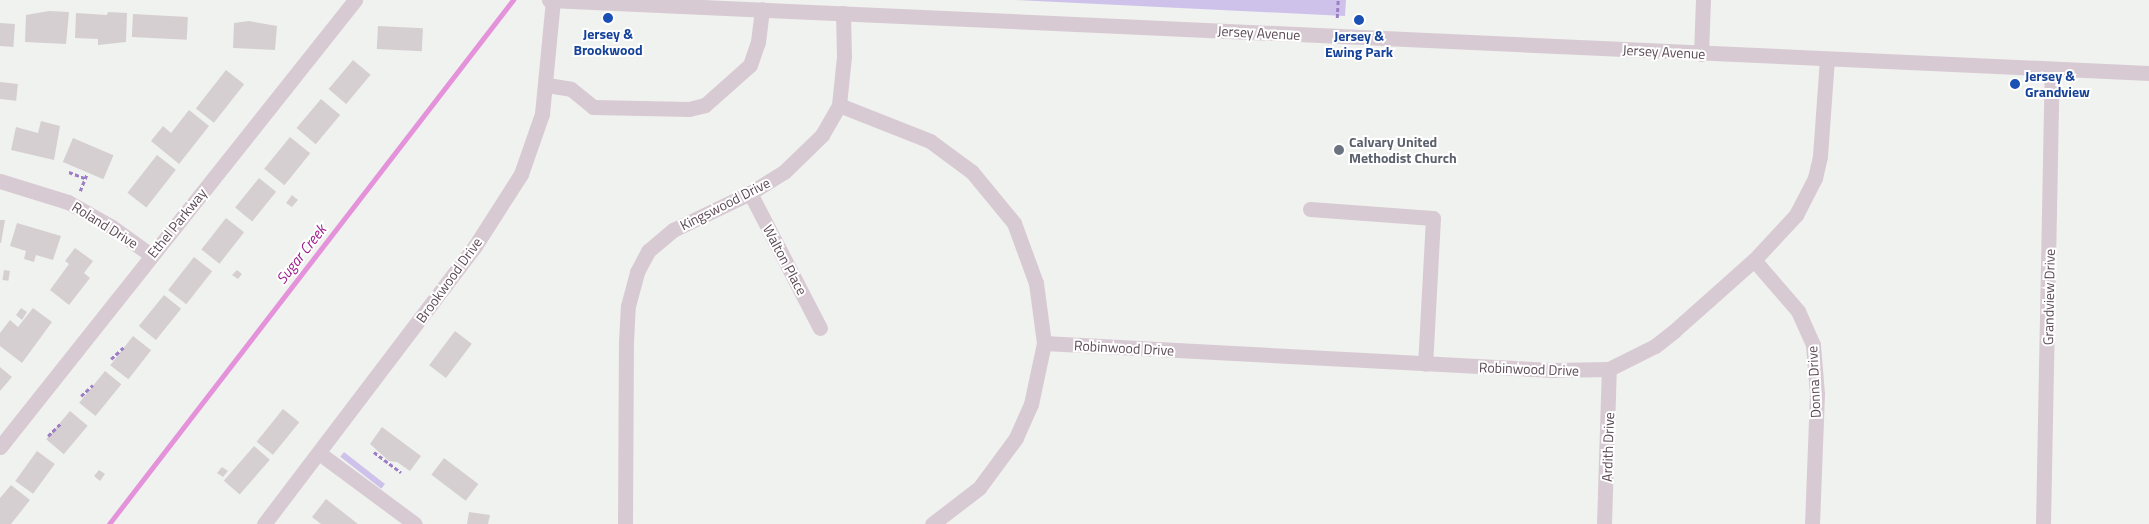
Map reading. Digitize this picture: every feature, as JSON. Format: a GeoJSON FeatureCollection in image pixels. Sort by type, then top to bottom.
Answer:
{"type":"FeatureCollection","features":[{"type":"Feature","properties":{"kind":"street","name":"Ethel Parkway"},"geometry":{"type":"LineString","coordinates":[[0,447],[355,0]]}},
{"type":"Feature","properties":{"kind":"street","name":"Jersey Avenue"},"geometry":{"type":"LineString","coordinates":[[551,0],[2149,73]]}},
{"type":"Feature","properties":{"kind":"street","name":"Brookwood Drive"},"geometry":{"type":"LineString","coordinates":[[264,524],[500,211],[529,156],[542,114],[547,85],[551,0]]}},
{"type":"Feature","properties":{"kind":"street"},"geometry":{"type":"LineString","coordinates":[[1701,54],[1703,0]]}},
{"type":"Feature","properties":{"kind":"street"},"geometry":{"type":"LineString","coordinates":[[547,85],[571,89],[593,107],[689,109],[705,105],[750,65],[758,42],[762,9]]}},
{"type":"Feature","properties":{"kind":"street","name":"Kingswood Drive"},"geometry":{"type":"LineString","coordinates":[[625,524],[626,342],[628,306],[637,272],[648,251],[673,230],[750,193],[799,160],[830,124],[839,105],[844,57],[844,13]]}},
{"type":"Feature","properties":{"kind":"street","name":"Robinwood Drive"},"geometry":{"type":"LineString","coordinates":[[1044,343],[1552,370],[1609,369],[1655,346],[1754,260],[1796,215],[1815,178],[1827,59]]}},
{"type":"Feature","properties":{"kind":"street","name":"Grandview Drive"},"geometry":{"type":"LineString","coordinates":[[2043,524],[2052,70]]}},
{"type":"Feature","properties":{"kind":"street"},"geometry":{"type":"LineString","coordinates":[[839,105],[930,141],[972,172],[986,186],[1014,223],[1031,265],[1042,307],[1044,343],[1031,404],[1016,438],[979,488],[932,524]]}},
{"type":"Feature","properties":{"kind":"street","name":"Roland Drive"},"geometry":{"type":"LineString","coordinates":[[0,181],[68,202],[112,227],[151,255]]}},
{"type":"Feature","properties":{"kind":"street","name":"Walton Place"},"geometry":{"type":"LineString","coordinates":[[750,193],[820,328]]}},
{"type":"Feature","properties":{"kind":"street"},"geometry":{"type":"LineString","coordinates":[[1310,209],[1434,218],[1425,364]]}},
{"type":"Feature","properties":{"kind":"street","name":"Donna Drive"},"geometry":{"type":"LineString","coordinates":[[1754,260],[1798,311],[1813,344],[1817,394],[1812,524]]}},
{"type":"Feature","properties":{"kind":"street","name":"Ardith Drive"},"geometry":{"type":"LineString","coordinates":[[1604,524],[1609,369]]}},
{"type":"Feature","properties":{"kind":"street"},"geometry":{"type":"LineString","coordinates":[[319,453],[415,524]]}},
{"type":"Feature","properties":{"kind":"path"},"geometry":{"type":"LineString","coordinates":[[1337,18],[1338,0]]}},
{"type":"Feature","properties":{"kind":"path"},"geometry":{"type":"LineString","coordinates":[[69,172],[85,178]]}},
{"type":"Feature","properties":{"kind":"path"},"geometry":{"type":"LineString","coordinates":[[79,192],[87,174]]}},
{"type":"Feature","properties":{"kind":"path"},"geometry":{"type":"LineString","coordinates":[[111,359],[124,346]]}},
{"type":"Feature","properties":{"kind":"path"},"geometry":{"type":"LineString","coordinates":[[81,396],[93,385]]}},
{"type":"Feature","properties":{"kind":"path"},"geometry":{"type":"LineString","coordinates":[[48,436],[61,423]]}},
{"type":"Feature","properties":{"kind":"path"},"geometry":{"type":"LineString","coordinates":[[374,452],[401,472]]}},
{"type":"Feature","properties":{"kind":"shaded area"},"geometry":{"type":"Polygon","coordinates":[[[1015,0],[1346,0],[1345,16],[1015,0]]]}},
{"type":"Feature","properties":{"kind":"shaded area"},"geometry":{"type":"Polygon","coordinates":[[[344,452],[385,484],[381,489],[340,457],[344,452]]]}},
{"type":"Feature","properties":{"kind":"building"},"geometry":{"type":"Polygon","coordinates":[[[49,11],[69,12],[66,44],[25,42],[26,15],[49,11]]]}},
{"type":"Feature","properties":{"kind":"building"},"geometry":{"type":"Polygon","coordinates":[[[108,12],[127,13],[126,42],[98,45],[98,39],[75,38],[76,13],[107,15],[108,12]]]}},
{"type":"Feature","properties":{"kind":"building"},"geometry":{"type":"Polygon","coordinates":[[[133,14],[188,17],[187,40],[132,37],[133,14]]]}},
{"type":"Feature","properties":{"kind":"building"},"geometry":{"type":"Polygon","coordinates":[[[249,21],[277,26],[275,50],[233,48],[234,23],[249,21]]]}},
{"type":"Feature","properties":{"kind":"building"},"geometry":{"type":"Polygon","coordinates":[[[0,23],[15,24],[13,47],[0,46],[0,23]]]}},
{"type":"Feature","properties":{"kind":"building"},"geometry":{"type":"Polygon","coordinates":[[[378,26],[423,28],[422,51],[377,49],[378,26]]]}},
{"type":"Feature","properties":{"kind":"building"},"geometry":{"type":"Polygon","coordinates":[[[353,60],[371,75],[346,104],[329,89],[353,60]]]}},
{"type":"Feature","properties":{"kind":"building"},"geometry":{"type":"Polygon","coordinates":[[[226,70],[244,84],[214,123],[196,109],[226,70]]]}},
{"type":"Feature","properties":{"kind":"building"},"geometry":{"type":"Polygon","coordinates":[[[0,82],[18,84],[16,101],[0,99],[0,82]]]}},
{"type":"Feature","properties":{"kind":"building"},"geometry":{"type":"Polygon","coordinates":[[[321,99],[340,115],[316,144],[297,128],[321,99]]]}},
{"type":"Feature","properties":{"kind":"building"},"geometry":{"type":"Polygon","coordinates":[[[189,110],[209,126],[179,164],[151,141],[163,126],[171,133],[189,110]]]}},
{"type":"Feature","properties":{"kind":"building"},"geometry":{"type":"Polygon","coordinates":[[[41,121],[60,126],[54,160],[11,150],[16,127],[38,133],[41,121]]]}},
{"type":"Feature","properties":{"kind":"building"},"geometry":{"type":"Polygon","coordinates":[[[290,137],[310,153],[284,185],[264,169],[290,137]]]}},
{"type":"Feature","properties":{"kind":"building"},"geometry":{"type":"Polygon","coordinates":[[[73,138],[114,155],[103,179],[63,162],[73,138]]]}},
{"type":"Feature","properties":{"kind":"building"},"geometry":{"type":"Polygon","coordinates":[[[157,155],[176,170],[146,208],[127,193],[157,155]]]}},
{"type":"Feature","properties":{"kind":"building"},"geometry":{"type":"Polygon","coordinates":[[[259,178],[276,192],[252,221],[235,208],[259,178]]]}},
{"type":"Feature","properties":{"kind":"building"},"geometry":{"type":"Polygon","coordinates":[[[292,195],[298,200],[292,207],[286,203],[292,195]]]}},
{"type":"Feature","properties":{"kind":"building"},"geometry":{"type":"Polygon","coordinates":[[[226,218],[244,232],[219,264],[201,250],[226,218]]]}},
{"type":"Feature","properties":{"kind":"building"},"geometry":{"type":"Polygon","coordinates":[[[0,220],[5,220],[1,243],[0,243],[0,220]]]}},
{"type":"Feature","properties":{"kind":"building"},"geometry":{"type":"Polygon","coordinates":[[[17,223],[61,236],[53,260],[36,255],[34,262],[24,259],[26,251],[10,246],[17,223]]]}},
{"type":"Feature","properties":{"kind":"building"},"geometry":{"type":"Polygon","coordinates":[[[75,248],[93,261],[84,273],[90,278],[69,305],[50,290],[69,264],[65,261],[75,248]]]}},
{"type":"Feature","properties":{"kind":"building"},"geometry":{"type":"Polygon","coordinates":[[[194,257],[212,271],[186,304],[168,290],[194,257]]]}},
{"type":"Feature","properties":{"kind":"building"},"geometry":{"type":"Polygon","coordinates":[[[4,270],[10,271],[8,281],[2,280],[4,270]]]}},
{"type":"Feature","properties":{"kind":"building"},"geometry":{"type":"Polygon","coordinates":[[[237,270],[242,274],[238,279],[232,275],[237,270]]]}},
{"type":"Feature","properties":{"kind":"building"},"geometry":{"type":"Polygon","coordinates":[[[164,295],[181,309],[156,340],[139,326],[164,295]]]}},
{"type":"Feature","properties":{"kind":"building"},"geometry":{"type":"Polygon","coordinates":[[[21,308],[27,312],[22,320],[16,315],[21,308]]]}},
{"type":"Feature","properties":{"kind":"building"},"geometry":{"type":"Polygon","coordinates":[[[33,308],[52,322],[22,363],[0,346],[0,333],[10,320],[18,327],[33,308]]]}},
{"type":"Feature","properties":{"kind":"building"},"geometry":{"type":"Polygon","coordinates":[[[455,331],[472,344],[446,378],[429,365],[455,331]]]}},
{"type":"Feature","properties":{"kind":"building"},"geometry":{"type":"Polygon","coordinates":[[[133,336],[151,350],[128,379],[110,365],[133,336]]]}},
{"type":"Feature","properties":{"kind":"building"},"geometry":{"type":"Polygon","coordinates":[[[0,367],[12,377],[0,391],[0,367]]]}},
{"type":"Feature","properties":{"kind":"building"},"geometry":{"type":"Polygon","coordinates":[[[105,371],[121,384],[96,416],[79,403],[105,371]]]}},
{"type":"Feature","properties":{"kind":"building"},"geometry":{"type":"Polygon","coordinates":[[[283,409],[299,422],[273,455],[257,442],[283,409]]]}},
{"type":"Feature","properties":{"kind":"building"},"geometry":{"type":"Polygon","coordinates":[[[70,411],[88,426],[64,454],[46,439],[70,411]]]}},
{"type":"Feature","properties":{"kind":"building"},"geometry":{"type":"Polygon","coordinates":[[[382,427],[421,456],[410,471],[397,462],[389,461],[370,444],[382,427]]]}},
{"type":"Feature","properties":{"kind":"building"},"geometry":{"type":"Polygon","coordinates":[[[254,446],[270,460],[240,494],[224,481],[254,446]]]}},
{"type":"Feature","properties":{"kind":"building"},"geometry":{"type":"Polygon","coordinates":[[[37,451],[55,464],[33,494],[15,481],[37,451]]]}},
{"type":"Feature","properties":{"kind":"building"},"geometry":{"type":"Polygon","coordinates":[[[444,458],[478,484],[466,501],[431,475],[444,458]]]}},
{"type":"Feature","properties":{"kind":"building"},"geometry":{"type":"Polygon","coordinates":[[[222,467],[228,471],[223,477],[217,473],[222,467]]]}},
{"type":"Feature","properties":{"kind":"building"},"geometry":{"type":"Polygon","coordinates":[[[99,470],[105,474],[100,481],[94,476],[99,470]]]}},
{"type":"Feature","properties":{"kind":"building"},"geometry":{"type":"Polygon","coordinates":[[[11,485],[30,500],[11,524],[0,524],[0,498],[11,485]]]}},
{"type":"Feature","properties":{"kind":"building"},"geometry":{"type":"Polygon","coordinates":[[[326,499],[358,524],[321,524],[312,517],[326,499]]]}},
{"type":"Feature","properties":{"kind":"building"},"geometry":{"type":"Polygon","coordinates":[[[469,512],[490,515],[488,524],[467,524],[469,512]]]}},
{"type":"Feature","properties":{"kind":"waterway","name":"Sugar Creek"},"geometry":{"type":"LineString","coordinates":[[109,524],[513,0]]}},
{"type":"Feature","properties":{"kind":"place","name":"Jersey & Brookwood"},"geometry":{"type":"Point","coordinates":[608,18]}},
{"type":"Feature","properties":{"kind":"place","name":"Jersey & Ewing Park"},"geometry":{"type":"Point","coordinates":[1359,20]}},
{"type":"Feature","properties":{"kind":"place","name":"Jersey & Grandview"},"geometry":{"type":"Point","coordinates":[2015,84]}},
{"type":"Feature","properties":{"kind":"place","name":"Calvary United Methodist Church"},"geometry":{"type":"Point","coordinates":[1339,150]}}]}
